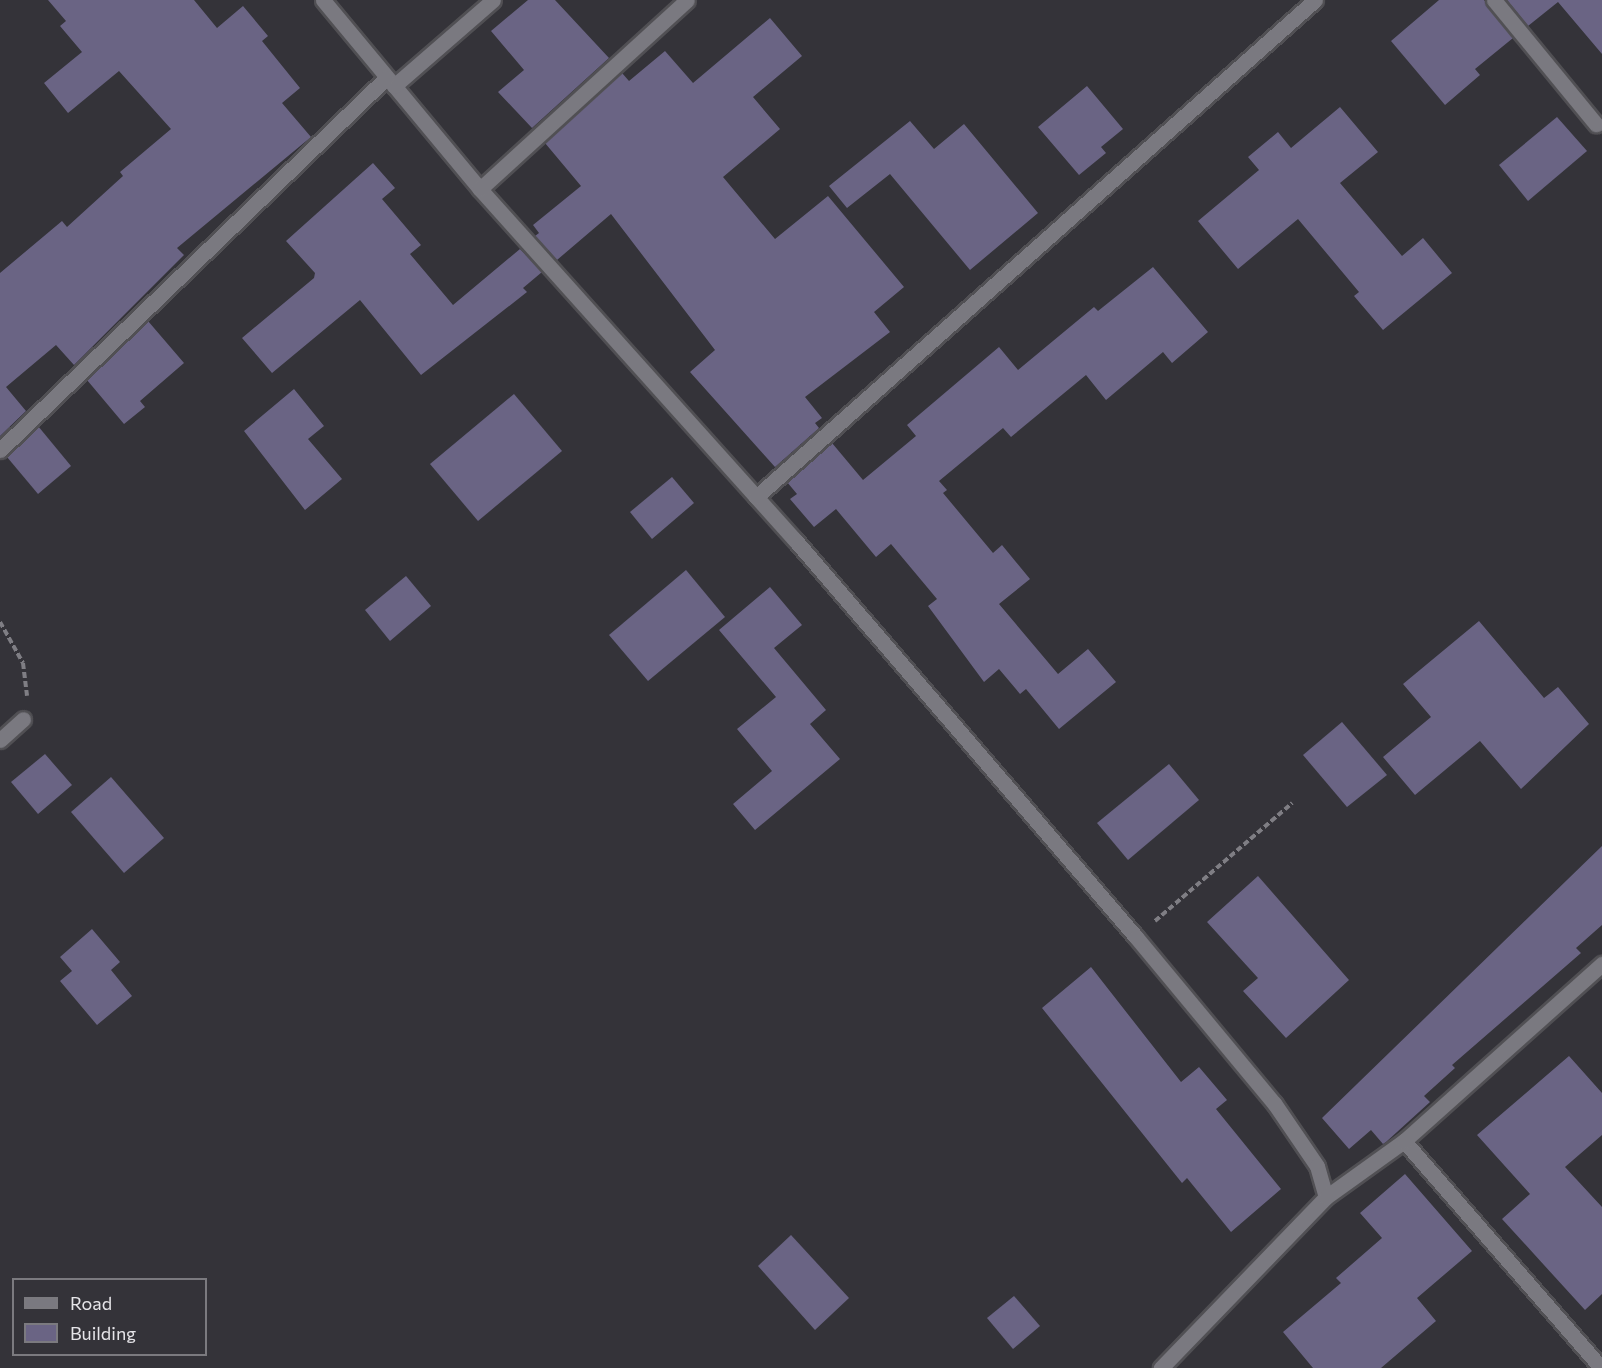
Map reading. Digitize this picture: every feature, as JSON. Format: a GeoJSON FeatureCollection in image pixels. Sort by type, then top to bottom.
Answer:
{"type":"FeatureCollection","features":[{"type":"Feature","properties":{"kind":"street"},"geometry":{"type":"LineString","coordinates":[[323,0],[480,189],[756,497],[1136,937],[1274,1103],[1317,1166],[1326,1197]]}},
{"type":"Feature","properties":{"kind":"street"},"geometry":{"type":"LineString","coordinates":[[0,450],[390,82],[493,0]]}},
{"type":"Feature","properties":{"kind":"street"},"geometry":{"type":"LineString","coordinates":[[480,189],[687,0]]}},
{"type":"Feature","properties":{"kind":"street"},"geometry":{"type":"LineString","coordinates":[[756,497],[1315,0]]}},
{"type":"Feature","properties":{"kind":"street"},"geometry":{"type":"LineString","coordinates":[[1494,0],[1596,124]]}},
{"type":"Feature","properties":{"kind":"street"},"geometry":{"type":"LineString","coordinates":[[0,740],[23,719]]}},
{"type":"Feature","properties":{"kind":"street"},"geometry":{"type":"LineString","coordinates":[[1165,1364],[1210,1322],[1326,1197],[1404,1141],[1602,964]]}},
{"type":"Feature","properties":{"kind":"street"},"geometry":{"type":"LineString","coordinates":[[1404,1141],[1601,1368]]}},
{"type":"Feature","properties":{"kind":"path"},"geometry":{"type":"LineString","coordinates":[[0,622],[28,679],[23,719]]}},
{"type":"Feature","properties":{"kind":"path"},"geometry":{"type":"LineString","coordinates":[[1136,937],[1292,803]]}},
{"type":"Feature","properties":{"kind":"building"},"geometry":{"type":"Polygon","coordinates":[[[48,0],[194,0],[217,28],[243,6],[268,36],[262,41],[300,88],[282,103],[311,137],[177,248],[184,255],[74,365],[56,345],[6,387],[26,411],[0,436],[0,273],[62,221],[67,227],[123,176],[120,172],[171,129],[119,71],[68,113],[44,83],[82,52],[60,26],[66,21],[48,0]]]}},
{"type":"Feature","properties":{"kind":"building"},"geometry":{"type":"Polygon","coordinates":[[[528,0],[555,0],[609,58],[532,128],[498,92],[524,70],[491,31],[528,0]]]}},
{"type":"Feature","properties":{"kind":"building"},"geometry":{"type":"Polygon","coordinates":[[[1439,0],[1484,0],[1513,38],[1475,69],[1480,75],[1445,105],[1391,41],[1439,0]]]}},
{"type":"Feature","properties":{"kind":"building"},"geometry":{"type":"Polygon","coordinates":[[[1507,0],[1602,0],[1602,54],[1558,2],[1528,26],[1507,0]]]}},
{"type":"Feature","properties":{"kind":"building"},"geometry":{"type":"Polygon","coordinates":[[[770,18],[802,56],[753,97],[780,129],[723,177],[775,239],[828,196],[904,287],[874,312],[890,332],[805,397],[822,418],[815,423],[819,428],[775,467],[690,372],[715,350],[611,214],[557,260],[535,236],[539,233],[533,225],[581,186],[545,143],[622,73],[629,81],[665,51],[693,83],[770,18]]]}},
{"type":"Feature","properties":{"kind":"building"},"geometry":{"type":"Polygon","coordinates":[[[1087,86],[1123,129],[1101,147],[1106,153],[1079,175],[1038,127],[1087,86]]]}},
{"type":"Feature","properties":{"kind":"building"},"geometry":{"type":"Polygon","coordinates":[[[1340,107],[1378,152],[1340,183],[1402,256],[1423,238],[1452,273],[1383,330],[1354,296],[1359,292],[1298,219],[1238,269],[1198,221],[1259,170],[1248,157],[1278,132],[1291,148],[1340,107]]]}},
{"type":"Feature","properties":{"kind":"building"},"geometry":{"type":"Polygon","coordinates":[[[1557,117],[1587,151],[1528,201],[1499,165],[1557,117]]]}},
{"type":"Feature","properties":{"kind":"building"},"geometry":{"type":"Polygon","coordinates":[[[910,121],[934,149],[964,124],[1038,213],[970,270],[890,174],[847,208],[829,186],[910,121]]]}},
{"type":"Feature","properties":{"kind":"building"},"geometry":{"type":"Polygon","coordinates":[[[373,163],[395,188],[382,199],[421,245],[410,254],[453,305],[520,249],[542,272],[523,288],[527,292],[421,375],[360,300],[272,373],[242,338],[314,278],[315,273],[286,241],[373,163]]]}},
{"type":"Feature","properties":{"kind":"building"},"geometry":{"type":"Polygon","coordinates":[[[1153,267],[1208,332],[1172,363],[1163,352],[1106,400],[1086,375],[1011,437],[1003,428],[939,481],[947,490],[943,493],[993,553],[1002,545],[1030,579],[999,604],[1058,674],[1088,649],[1116,682],[1059,729],[1026,689],[1020,694],[999,669],[984,682],[928,606],[937,599],[891,544],[876,557],[836,509],[814,527],[790,499],[797,494],[787,482],[832,443],[863,480],[916,436],[907,425],[999,347],[1018,370],[1094,307],[1098,311],[1153,267]]]}},
{"type":"Feature","properties":{"kind":"building"},"geometry":{"type":"Polygon","coordinates":[[[148,321],[184,363],[140,401],[145,407],[124,424],[87,380],[148,321]]]}},
{"type":"Feature","properties":{"kind":"building"},"geometry":{"type":"Polygon","coordinates":[[[294,389],[324,426],[308,439],[342,479],[305,510],[244,431],[294,389]]]}},
{"type":"Feature","properties":{"kind":"building"},"geometry":{"type":"Polygon","coordinates":[[[514,394],[562,451],[478,521],[430,464],[514,394]]]}},
{"type":"Feature","properties":{"kind":"building"},"geometry":{"type":"Polygon","coordinates":[[[38,426],[71,466],[38,494],[7,457],[38,426]]]}},
{"type":"Feature","properties":{"kind":"building"},"geometry":{"type":"Polygon","coordinates":[[[672,477],[694,503],[652,539],[630,512],[672,477]]]}},
{"type":"Feature","properties":{"kind":"building"},"geometry":{"type":"Polygon","coordinates":[[[686,570],[725,617],[648,681],[609,635],[686,570]]]}},
{"type":"Feature","properties":{"kind":"building"},"geometry":{"type":"Polygon","coordinates":[[[406,576],[431,606],[390,641],[365,610],[406,576]]]}},
{"type":"Feature","properties":{"kind":"building"},"geometry":{"type":"Polygon","coordinates":[[[770,587],[802,625],[774,648],[826,710],[810,724],[840,759],[755,830],[733,804],[772,771],[737,729],[776,697],[719,630],[770,587]]]}},
{"type":"Feature","properties":{"kind":"building"},"geometry":{"type":"Polygon","coordinates":[[[1479,621],[1544,698],[1558,687],[1589,724],[1521,789],[1480,741],[1415,795],[1383,757],[1431,717],[1403,684],[1479,621]]]}},
{"type":"Feature","properties":{"kind":"building"},"geometry":{"type":"Polygon","coordinates":[[[1342,722],[1387,775],[1347,807],[1303,755],[1342,722]]]}},
{"type":"Feature","properties":{"kind":"building"},"geometry":{"type":"Polygon","coordinates":[[[45,754],[72,785],[38,814],[11,782],[45,754]]]}},
{"type":"Feature","properties":{"kind":"building"},"geometry":{"type":"Polygon","coordinates":[[[1169,764],[1199,800],[1128,860],[1097,823],[1169,764]]]}},
{"type":"Feature","properties":{"kind":"building"},"geometry":{"type":"Polygon","coordinates":[[[111,777],[164,838],[124,873],[71,812],[111,777]]]}},
{"type":"Feature","properties":{"kind":"building"},"geometry":{"type":"Polygon","coordinates":[[[1602,846],[1602,925],[1576,948],[1581,953],[1452,1065],[1455,1068],[1424,1096],[1430,1102],[1386,1142],[1383,1144],[1371,1130],[1349,1149],[1322,1118],[1602,846]]]}},
{"type":"Feature","properties":{"kind":"building"},"geometry":{"type":"Polygon","coordinates":[[[1258,876],[1349,980],[1286,1038],[1243,991],[1258,978],[1207,922],[1258,876]]]}},
{"type":"Feature","properties":{"kind":"building"},"geometry":{"type":"Polygon","coordinates":[[[92,929],[120,962],[111,970],[132,996],[97,1025],[60,981],[72,971],[60,957],[92,929]]]}},
{"type":"Feature","properties":{"kind":"building"},"geometry":{"type":"Polygon","coordinates":[[[1091,967],[1181,1082],[1199,1067],[1227,1100],[1216,1109],[1281,1189],[1231,1232],[1187,1178],[1182,1183],[1042,1008],[1091,967]]]}},
{"type":"Feature","properties":{"kind":"building"},"geometry":{"type":"Polygon","coordinates":[[[1569,1056],[1602,1093],[1602,1135],[1565,1167],[1602,1207],[1602,1294],[1585,1310],[1502,1219],[1530,1194],[1477,1135],[1569,1056]]]}},
{"type":"Feature","properties":{"kind":"building"},"geometry":{"type":"Polygon","coordinates":[[[1405,1174],[1472,1251],[1417,1298],[1436,1321],[1381,1368],[1313,1368],[1283,1332],[1341,1283],[1336,1278],[1382,1238],[1360,1213],[1405,1174]]]}},
{"type":"Feature","properties":{"kind":"building"},"geometry":{"type":"Polygon","coordinates":[[[791,1235],[849,1298],[815,1330],[758,1266],[791,1235]]]}},
{"type":"Feature","properties":{"kind":"building"},"geometry":{"type":"Polygon","coordinates":[[[1014,1296],[1040,1326],[1013,1349],[987,1318],[1014,1296]]]}}]}
